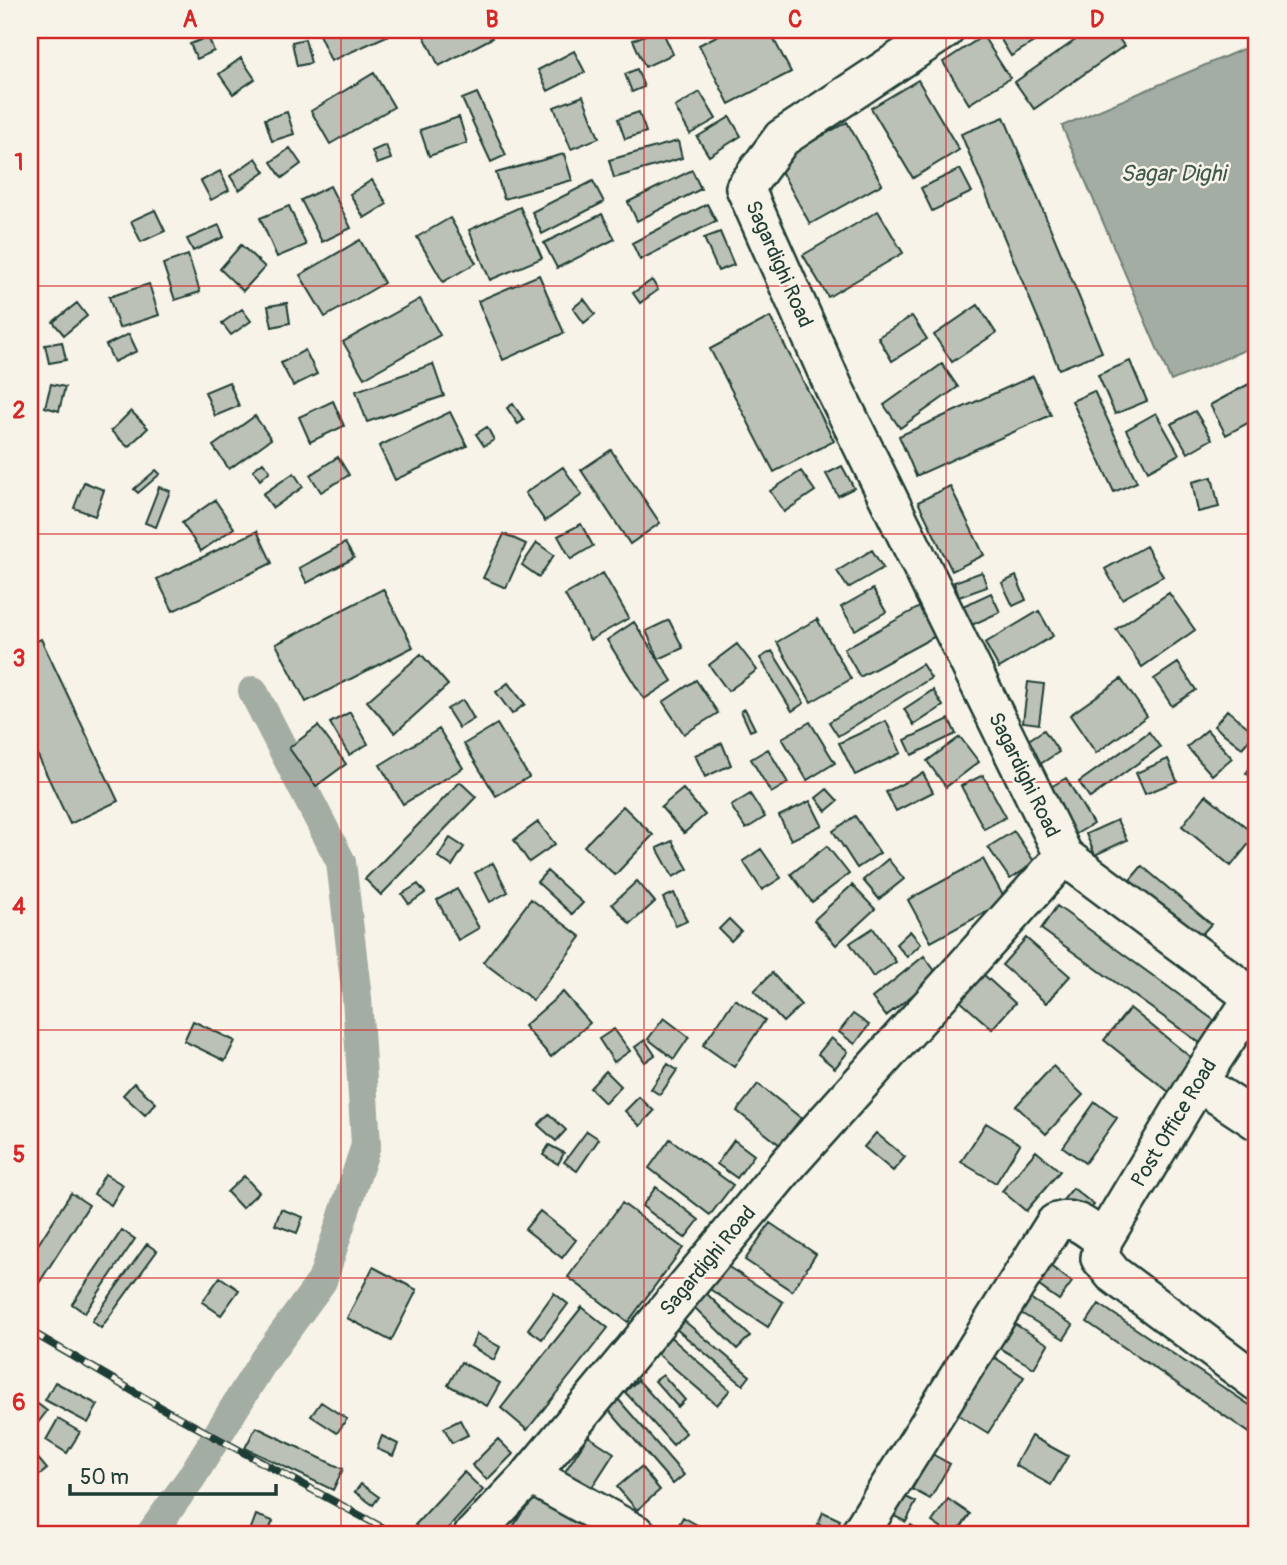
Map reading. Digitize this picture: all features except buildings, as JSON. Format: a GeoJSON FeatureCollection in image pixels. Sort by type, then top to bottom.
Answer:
{"type":"FeatureCollection","features":[{"type":"Feature","properties":{"kind":"street","name":"Sagardighi Road"},"geometry":{"type":"LineString","coordinates":[[473,1535],[530,1475],[790,1162],[1064,856],[835,390],[745,188],[782,138],[945,30]]}},
{"type":"Feature","properties":{"kind":"street"},"geometry":{"type":"LineString","coordinates":[[1064,856],[1255,995]]}},
{"type":"Feature","properties":{"kind":"street","name":"Post Office Road"},"geometry":{"type":"LineString","coordinates":[[1102,1249],[1198,1082],[1255,995]]}},
{"type":"Feature","properties":{"kind":"street"},"geometry":{"type":"LineString","coordinates":[[1198,1082],[1257,1121]]}},
{"type":"Feature","properties":{"kind":"street"},"geometry":{"type":"LineString","coordinates":[[859,1535],[1055,1223],[1064,1218],[1077,1221],[1102,1249],[1113,1274],[1257,1382]]}},
{"type":"Feature","properties":{"kind":"street"},"geometry":{"type":"LineString","coordinates":[[530,1475],[638,1535]]}},
{"type":"Feature","properties":{"kind":"water","name":"Sagar Dighi"},"geometry":{"type":"Polygon","coordinates":[[[1257,43],[1257,345],[1171,381],[1062,126],[1257,43]]]}},
{"type":"Feature","properties":{"kind":"waterway"},"geometry":{"type":"LineString","coordinates":[[150,1535],[191,1478],[264,1360],[322,1281],[366,1145],[357,998],[341,862],[253,691]]}},
{"type":"Feature","properties":{"kind":"railway"},"geometry":{"type":"LineString","coordinates":[[30,1331],[167,1411],[396,1535]]}}]}
